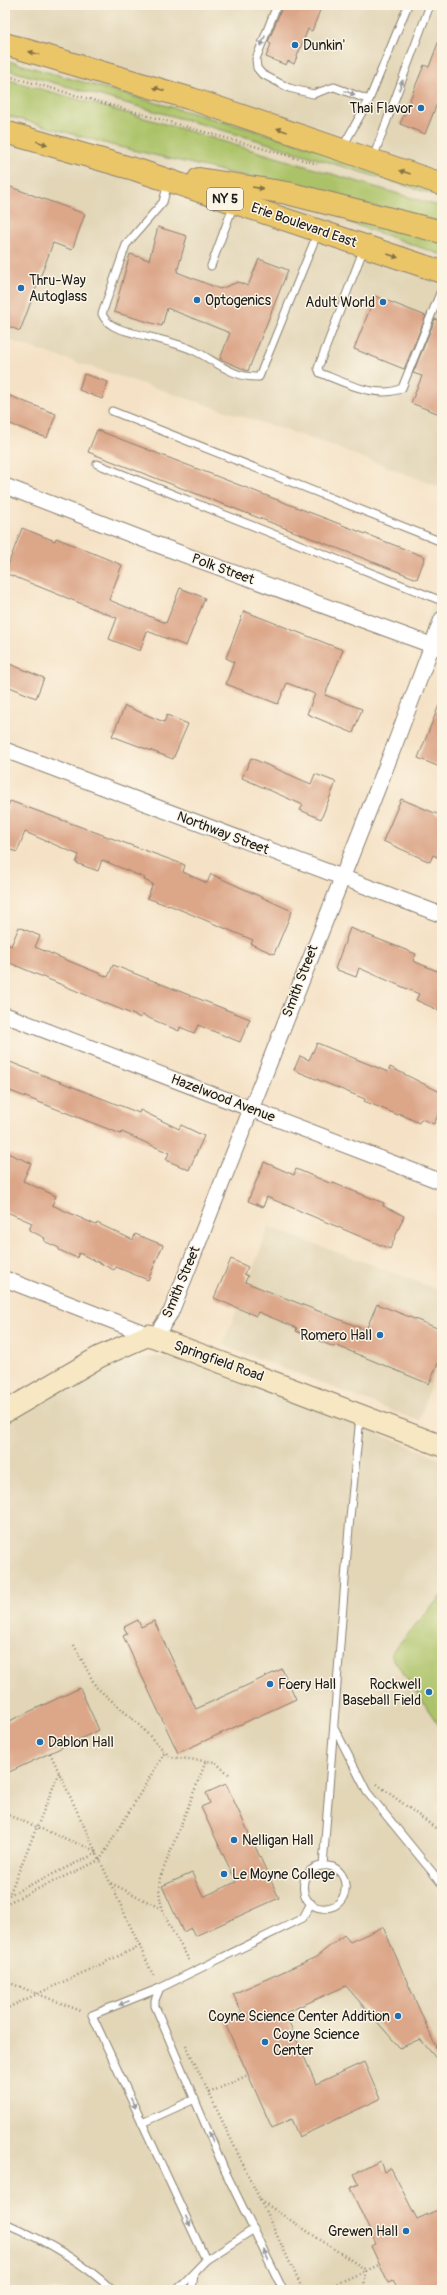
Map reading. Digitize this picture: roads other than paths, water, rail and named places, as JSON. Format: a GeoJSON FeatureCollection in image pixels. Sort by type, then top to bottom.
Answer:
{"type":"FeatureCollection","features":[{"type":"Feature","properties":{"kind":"main road"},"geometry":{"type":"LineString","coordinates":[[5,44],[192,99],[442,184]]}},
{"type":"Feature","properties":{"kind":"main road","name":"Erie Boulevard East"},"geometry":{"type":"LineString","coordinates":[[5,132],[169,180],[442,272]]}},
{"type":"Feature","properties":{"kind":"main road"},"geometry":{"type":"LineString","coordinates":[[137,170],[287,192],[442,232]]}},
{"type":"Feature","properties":{"kind":"street","name":"Polk Street"},"geometry":{"type":"LineString","coordinates":[[5,486],[158,545],[437,647]]}},
{"type":"Feature","properties":{"kind":"street","name":"Smith Street"},"geometry":{"type":"LineString","coordinates":[[149,1335],[158,1332],[171,1312],[340,878],[437,647],[442,619]]}},
{"type":"Feature","properties":{"kind":"street","name":"Northway Street"},"geometry":{"type":"LineString","coordinates":[[5,750],[442,916]]}},
{"type":"Feature","properties":{"kind":"street","name":"Hazelwood Avenue"},"geometry":{"type":"LineString","coordinates":[[5,1015],[442,1182]]}},
{"type":"Feature","properties":{"kind":"street"},"geometry":{"type":"LineString","coordinates":[[5,1279],[149,1335]]}},
{"type":"Feature","properties":{"kind":"street"},"geometry":{"type":"LineString","coordinates":[[5,1412],[99,1357],[149,1335]]}},
{"type":"Feature","properties":{"kind":"street","name":"Springfield Road"},"geometry":{"type":"LineString","coordinates":[[149,1335],[442,1446]]}},
{"type":"Feature","properties":{"kind":"lane"},"geometry":{"type":"LineString","coordinates":[[277,5],[256,59],[257,68],[262,74],[289,88],[313,94],[334,87],[368,100]]}},
{"type":"Feature","properties":{"kind":"lane"},"geometry":{"type":"LineString","coordinates":[[341,150],[368,100],[408,5]]}},
{"type":"Feature","properties":{"kind":"lane"},"geometry":{"type":"LineString","coordinates":[[372,160],[430,5]]}},
{"type":"Feature","properties":{"kind":"lane"},"geometry":{"type":"LineString","coordinates":[[169,180],[163,202],[126,245],[102,314],[106,322],[118,328],[193,350],[220,367],[239,375],[260,377],[319,230]]}},
{"type":"Feature","properties":{"kind":"lane"},"geometry":{"type":"LineString","coordinates":[[211,266],[235,202]]}},
{"type":"Feature","properties":{"kind":"lane"},"geometry":{"type":"LineString","coordinates":[[364,246],[318,368],[320,374],[375,391],[395,392],[402,388],[442,288]]}},
{"type":"Feature","properties":{"kind":"lane"},"geometry":{"type":"LineString","coordinates":[[112,411],[442,542]]}},
{"type":"Feature","properties":{"kind":"lane"},"geometry":{"type":"LineString","coordinates":[[97,464],[442,602]]}},
{"type":"Feature","properties":{"kind":"lane"},"geometry":{"type":"LineString","coordinates":[[323,1866],[349,1528],[360,1414]]}},
{"type":"Feature","properties":{"kind":"lane"},"geometry":{"type":"LineString","coordinates":[[334,1728],[367,1792],[442,1884]]}},
{"type":"Feature","properties":{"kind":"lane"},"geometry":{"type":"LineString","coordinates":[[323,1866],[336,1868],[346,1883],[346,1892],[342,1900],[335,1906],[326,1908],[317,1907],[310,1903],[304,1895],[303,1886],[305,1877],[310,1870],[323,1866]]}},
{"type":"Feature","properties":{"kind":"lane"},"geometry":{"type":"LineString","coordinates":[[206,2260],[92,2015],[160,1988],[303,1918],[310,1903]]}},
{"type":"Feature","properties":{"kind":"lane"},"geometry":{"type":"LineString","coordinates":[[160,1988],[154,2000],[155,2006],[225,2171],[283,2290]]}},
{"type":"Feature","properties":{"kind":"lane"},"geometry":{"type":"LineString","coordinates":[[142,2123],[195,2100]]}},
{"type":"Feature","properties":{"kind":"lane"},"geometry":{"type":"LineString","coordinates":[[5,2223],[32,2234],[70,2256],[96,2274],[112,2290]]}},
{"type":"Feature","properties":{"kind":"lane"},"geometry":{"type":"LineString","coordinates":[[177,2290],[206,2260],[254,2229]]}},
{"type":"Feature","properties":{"kind":"lane"},"geometry":{"type":"LineString","coordinates":[[192,2290],[194,2274]]}},
{"type":"Feature","properties":{"kind":"place","name":"Dunkin'"},"geometry":{"type":"Point","coordinates":[295,45]}},
{"type":"Feature","properties":{"kind":"place","name":"Thai Flavor"},"geometry":{"type":"Point","coordinates":[421,108]}},
{"type":"Feature","properties":{"kind":"place","name":"Thru-Way Autoglass"},"geometry":{"type":"Point","coordinates":[21,288]}},
{"type":"Feature","properties":{"kind":"place","name":"Optogenics"},"geometry":{"type":"Point","coordinates":[197,300]}},
{"type":"Feature","properties":{"kind":"place","name":"Adult World"},"geometry":{"type":"Point","coordinates":[383,302]}},
{"type":"Feature","properties":{"kind":"place","name":"Romero Hall"},"geometry":{"type":"Point","coordinates":[380,1335]}},
{"type":"Feature","properties":{"kind":"place","name":"Foery Hall"},"geometry":{"type":"Point","coordinates":[270,1684]}},
{"type":"Feature","properties":{"kind":"place","name":"Rockwell Baseball Field"},"geometry":{"type":"Point","coordinates":[429,1692]}},
{"type":"Feature","properties":{"kind":"place","name":"Dablon Hall"},"geometry":{"type":"Point","coordinates":[40,1742]}},
{"type":"Feature","properties":{"kind":"place","name":"Nelligan Hall"},"geometry":{"type":"Point","coordinates":[234,1840]}},
{"type":"Feature","properties":{"kind":"place","name":"Le Moyne College"},"geometry":{"type":"Point","coordinates":[224,1874]}},
{"type":"Feature","properties":{"kind":"place","name":"Coyne Science Center Addition"},"geometry":{"type":"Point","coordinates":[398,2016]}},
{"type":"Feature","properties":{"kind":"place","name":"Coyne Science Center"},"geometry":{"type":"Point","coordinates":[265,2042]}},
{"type":"Feature","properties":{"kind":"place","name":"Grewen Hall"},"geometry":{"type":"Point","coordinates":[406,2231]}}]}
